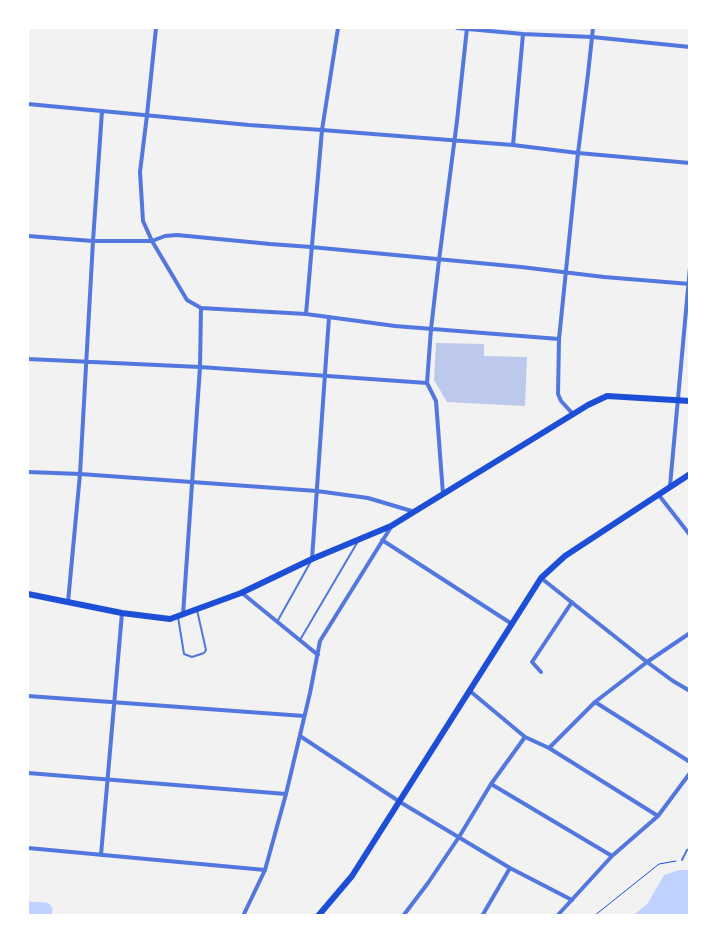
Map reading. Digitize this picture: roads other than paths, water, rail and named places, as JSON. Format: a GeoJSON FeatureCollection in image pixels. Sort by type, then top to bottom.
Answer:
{"type":"FeatureCollection","features":[{"type":"Feature","properties":{"kind":"main road"},"geometry":{"type":"LineString","coordinates":[[28,594],[122,613],[170,620],[241,593],[312,559],[391,526],[573,414],[607,396],[690,401]]}},
{"type":"Feature","properties":{"kind":"main road"},"geometry":{"type":"LineString","coordinates":[[318,916],[352,876],[542,578],[565,556],[690,474]]}},
{"type":"Feature","properties":{"kind":"street"},"geometry":{"type":"LineString","coordinates":[[156,28],[140,172],[143,221],[187,300],[202,308],[306,314],[395,326],[559,339]]}},
{"type":"Feature","properties":{"kind":"street"},"geometry":{"type":"LineString","coordinates":[[306,314],[322,130],[338,28]]}},
{"type":"Feature","properties":{"kind":"street"},"geometry":{"type":"LineString","coordinates":[[457,28],[690,47]]}},
{"type":"Feature","properties":{"kind":"street"},"geometry":{"type":"LineString","coordinates":[[443,494],[436,400],[427,383],[438,260],[467,28]]}},
{"type":"Feature","properties":{"kind":"street"},"geometry":{"type":"LineString","coordinates":[[573,414],[561,401],[558,394],[559,339],[593,28]]}},
{"type":"Feature","properties":{"kind":"street"},"geometry":{"type":"LineString","coordinates":[[513,145],[523,34]]}},
{"type":"Feature","properties":{"kind":"street"},"geometry":{"type":"LineString","coordinates":[[28,104],[249,125],[513,145],[578,154],[690,164]]}},
{"type":"Feature","properties":{"kind":"street"},"geometry":{"type":"LineString","coordinates":[[68,602],[80,474],[102,111]]}},
{"type":"Feature","properties":{"kind":"street"},"geometry":{"type":"LineString","coordinates":[[28,236],[93,241],[152,240],[177,235],[312,246],[604,277],[689,284]]}},
{"type":"Feature","properties":{"kind":"street"},"geometry":{"type":"LineString","coordinates":[[670,486],[690,267]]}},
{"type":"Feature","properties":{"kind":"street"},"geometry":{"type":"LineString","coordinates":[[181,616],[193,482],[202,308]]}},
{"type":"Feature","properties":{"kind":"street"},"geometry":{"type":"LineString","coordinates":[[312,559],[328,317]]}},
{"type":"Feature","properties":{"kind":"street"},"geometry":{"type":"LineString","coordinates":[[28,359],[200,367],[427,383]]}},
{"type":"Feature","properties":{"kind":"street"},"geometry":{"type":"LineString","coordinates":[[28,472],[317,491],[368,498],[415,512]]}},
{"type":"Feature","properties":{"kind":"street"},"geometry":{"type":"LineString","coordinates":[[658,494],[690,535]]}},
{"type":"Feature","properties":{"kind":"street"},"geometry":{"type":"LineString","coordinates":[[243,916],[265,870],[300,736],[320,641],[391,526]]}},
{"type":"Feature","properties":{"kind":"street"},"geometry":{"type":"LineString","coordinates":[[382,540],[512,624]]}},
{"type":"Feature","properties":{"kind":"street"},"geometry":{"type":"LineString","coordinates":[[542,578],[647,662],[690,691]]}},
{"type":"Feature","properties":{"kind":"street"},"geometry":{"type":"LineString","coordinates":[[241,593],[318,655]]}},
{"type":"Feature","properties":{"kind":"street"},"geometry":{"type":"LineString","coordinates":[[540,672],[532,662],[572,602]]}},
{"type":"Feature","properties":{"kind":"street"},"geometry":{"type":"LineString","coordinates":[[101,855],[122,613]]}},
{"type":"Feature","properties":{"kind":"street"},"geometry":{"type":"LineString","coordinates":[[549,748],[595,702],[647,662],[690,633]]}},
{"type":"Feature","properties":{"kind":"street"},"geometry":{"type":"LineString","coordinates":[[470,692],[525,737],[549,748],[658,816]]}},
{"type":"Feature","properties":{"kind":"street"},"geometry":{"type":"LineString","coordinates":[[28,696],[304,716]]}},
{"type":"Feature","properties":{"kind":"street"},"geometry":{"type":"LineString","coordinates":[[595,702],[690,762]]}},
{"type":"Feature","properties":{"kind":"street"},"geometry":{"type":"LineString","coordinates":[[300,736],[400,802],[510,868],[572,900]]}},
{"type":"Feature","properties":{"kind":"street"},"geometry":{"type":"LineString","coordinates":[[403,916],[428,883],[491,784],[525,737]]}},
{"type":"Feature","properties":{"kind":"street"},"geometry":{"type":"LineString","coordinates":[[28,773],[286,794]]}},
{"type":"Feature","properties":{"kind":"street"},"geometry":{"type":"LineString","coordinates":[[557,916],[612,856],[658,816],[690,773]]}},
{"type":"Feature","properties":{"kind":"street"},"geometry":{"type":"LineString","coordinates":[[491,784],[612,856]]}},
{"type":"Feature","properties":{"kind":"street"},"geometry":{"type":"LineString","coordinates":[[28,848],[265,870]]}},
{"type":"Feature","properties":{"kind":"street"},"geometry":{"type":"LineString","coordinates":[[482,916],[510,868]]}},
{"type":"Feature","properties":{"kind":"lane"},"geometry":{"type":"LineString","coordinates":[[300,640],[360,539]]}},
{"type":"Feature","properties":{"kind":"lane"},"geometry":{"type":"LineString","coordinates":[[277,622],[312,559]]}},
{"type":"Feature","properties":{"kind":"lane"},"geometry":{"type":"LineString","coordinates":[[181,616],[184,654],[192,657],[204,653],[206,650],[204,638],[196,610]]}},
{"type":"Feature","properties":{"kind":"lane"},"geometry":{"type":"LineString","coordinates":[[682,860],[690,848]]}},
{"type":"Feature","properties":{"kind":"water"},"geometry":{"type":"Polygon","coordinates":[[[679,870],[689,870],[689,915],[634,915],[648,903],[664,875],[679,870]]]}},
{"type":"Feature","properties":{"kind":"waterway"},"geometry":{"type":"LineString","coordinates":[[28,909],[45,910]]}}]}
